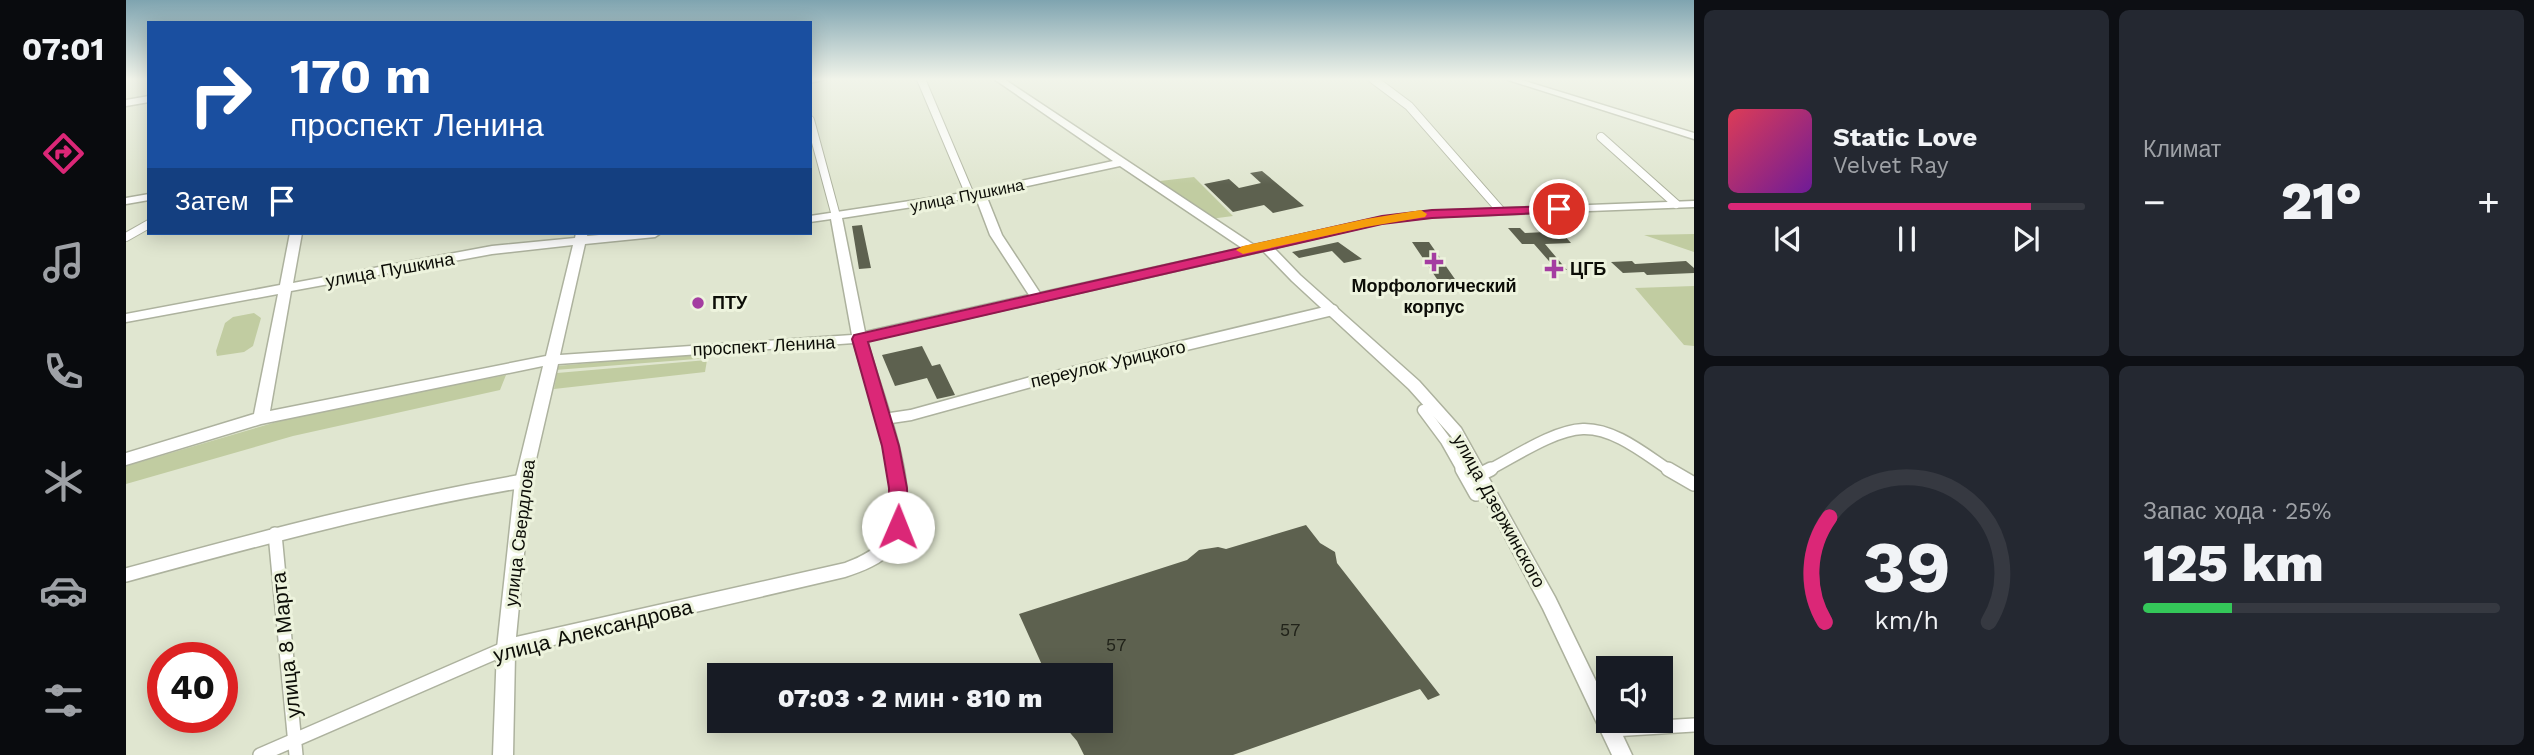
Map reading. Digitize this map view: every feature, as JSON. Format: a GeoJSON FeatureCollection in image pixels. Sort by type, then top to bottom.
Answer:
{"type":"FeatureCollection","features":[{"type":"Feature","properties":{"kind":"main road"},"geometry":{"type":"LineString","coordinates":[[1051,114],[1250,248]]}},
{"type":"Feature","properties":{"kind":"main road"},"geometry":{"type":"LineString","coordinates":[[1624,114],[1694,136]]}},
{"type":"Feature","properties":{"kind":"main road","name":"улица Пушкина"},"geometry":{"type":"LineString","coordinates":[[812,219],[970,195],[1122,162]]}},
{"type":"Feature","properties":{"kind":"main road"},"geometry":{"type":"LineString","coordinates":[[970,195],[980,195],[996,235],[1036,297]]}},
{"type":"Feature","properties":{"kind":"main road"},"geometry":{"type":"LineString","coordinates":[[126,201],[147,197]]}},
{"type":"Feature","properties":{"kind":"main road","name":"проспект Ленина"},"geometry":{"type":"LineString","coordinates":[[126,459],[261,418],[551,360],[860,339],[1250,248],[1409,215],[1694,204]]}},
{"type":"Feature","properties":{"kind":"main road"},"geometry":{"type":"LineString","coordinates":[[836,216],[860,339],[884,419]]}},
{"type":"Feature","properties":{"kind":"main road"},"geometry":{"type":"LineString","coordinates":[[261,418],[296,235]]}},
{"type":"Feature","properties":{"kind":"main road","name":"улица Пушкина"},"geometry":{"type":"LineString","coordinates":[[126,318],[492,250],[581,236],[606,235]]}},
{"type":"Feature","properties":{"kind":"main road","name":"улица Свердлова"},"geometry":{"type":"LineString","coordinates":[[503,755],[506,648],[523,481],[581,236]]}},
{"type":"Feature","properties":{"kind":"main road","name":"улица Дзержинского"},"geometry":{"type":"LineString","coordinates":[[1264,245],[1447,419],[1481,474],[1596,699]]}},
{"type":"Feature","properties":{"kind":"main road","name":"улица Александрова"},"geometry":{"type":"LineString","coordinates":[[506,648],[845,570],[871,559],[891,541],[898,527],[900,503],[884,419]]}},
{"type":"Feature","properties":{"kind":"main road","name":"улица Дзержинского"},"geometry":{"type":"LineString","coordinates":[[1613,733],[1622,755]]}},
{"type":"Feature","properties":{"kind":"street"},"geometry":{"type":"LineString","coordinates":[[936,114],[970,195]]}},
{"type":"Feature","properties":{"kind":"street"},"geometry":{"type":"LineString","coordinates":[[1418,114],[1456,163],[1501,211]]}},
{"type":"Feature","properties":{"kind":"street"},"geometry":{"type":"LineString","coordinates":[[812,127],[836,216]]}},
{"type":"Feature","properties":{"kind":"street"},"geometry":{"type":"LineString","coordinates":[[1601,137],[1676,204]]}},
{"type":"Feature","properties":{"kind":"street"},"geometry":{"type":"LineString","coordinates":[[126,237],[147,225]]}},
{"type":"Feature","properties":{"kind":"street","name":"переулок Урицкого"},"geometry":{"type":"LineString","coordinates":[[884,419],[911,415],[1031,382],[1333,310]]}},
{"type":"Feature","properties":{"kind":"street"},"geometry":{"type":"LineString","coordinates":[[1423,410],[1446,441],[1476,495]]}},
{"type":"Feature","properties":{"kind":"street"},"geometry":{"type":"LineString","coordinates":[[1481,474],[1565,433],[1582,429],[1611,436],[1694,484]]}},
{"type":"Feature","properties":{"kind":"street"},"geometry":{"type":"LineString","coordinates":[[126,575],[275,534],[442,495],[523,481]]}},
{"type":"Feature","properties":{"kind":"street","name":"улица 8 Марта"},"geometry":{"type":"LineString","coordinates":[[275,534],[295,747]]}},
{"type":"Feature","properties":{"kind":"street","name":"улица Александрова"},"geometry":{"type":"LineString","coordinates":[[260,755],[295,747],[506,648]]}},
{"type":"Feature","properties":{"kind":"street"},"geometry":{"type":"LineString","coordinates":[[1673,726],[1694,725]]}},
{"type":"Feature","properties":{"kind":"green space"},"geometry":{"type":"Polygon","coordinates":[[[1194,177],[1233,216],[1210,219],[1160,181],[1194,177]]]}},
{"type":"Feature","properties":{"kind":"green space"},"geometry":{"type":"Polygon","coordinates":[[[1694,234],[1694,252],[1644,235],[1694,234]]]}},
{"type":"Feature","properties":{"kind":"green space"},"geometry":{"type":"Polygon","coordinates":[[[1694,286],[1694,346],[1684,345],[1635,288],[1694,286]]]}},
{"type":"Feature","properties":{"kind":"green space"},"geometry":{"type":"Polygon","coordinates":[[[254,313],[261,318],[253,346],[244,352],[217,356],[216,351],[225,323],[233,317],[254,313]]]}},
{"type":"Feature","properties":{"kind":"green space"},"geometry":{"type":"Polygon","coordinates":[[[710,352],[709,358],[555,370],[557,366],[710,352]]]}},
{"type":"Feature","properties":{"kind":"green space"},"geometry":{"type":"Polygon","coordinates":[[[707,360],[705,372],[554,389],[557,373],[707,360]]]}},
{"type":"Feature","properties":{"kind":"green space"},"geometry":{"type":"Polygon","coordinates":[[[506,375],[500,390],[293,436],[126,484],[126,466],[314,411],[506,375]]]}},
{"type":"Feature","properties":{"kind":"building"},"geometry":{"type":"Polygon","coordinates":[[[1262,171],[1304,206],[1273,213],[1264,205],[1233,212],[1204,184],[1229,179],[1239,188],[1261,183],[1250,173],[1262,171]]]}},
{"type":"Feature","properties":{"kind":"building"},"geometry":{"type":"Polygon","coordinates":[[[862,225],[871,268],[859,269],[852,226],[862,225]]]}},
{"type":"Feature","properties":{"kind":"building"},"geometry":{"type":"Polygon","coordinates":[[[1556,226],[1571,243],[1545,244],[1567,270],[1556,269],[1534,244],[1522,244],[1508,228],[1520,228],[1525,233],[1546,232],[1541,227],[1556,226]]]}},
{"type":"Feature","properties":{"kind":"building"},"geometry":{"type":"Polygon","coordinates":[[[1338,242],[1362,259],[1344,263],[1332,251],[1299,258],[1292,252],[1338,242]]]}},
{"type":"Feature","properties":{"kind":"building","name":"Морфологический корпус"},"geometry":{"type":"Polygon","coordinates":[[[1412,242],[1429,242],[1457,282],[1439,282],[1412,242]]]}},
{"type":"Feature","properties":{"kind":"building"},"geometry":{"type":"Polygon","coordinates":[[[1632,261],[1635,264],[1686,261],[1694,268],[1694,273],[1623,273],[1611,262],[1632,261]]]}},
{"type":"Feature","properties":{"kind":"building"},"geometry":{"type":"Polygon","coordinates":[[[922,346],[932,366],[940,364],[955,395],[937,399],[927,378],[895,386],[882,355],[922,346]]]}},
{"type":"Feature","properties":{"kind":"building"},"geometry":{"type":"Polygon","coordinates":[[[1306,525],[1320,543],[1335,552],[1337,563],[1440,695],[1428,700],[1420,689],[1233,755],[1084,755],[1070,733],[1113,733],[1113,663],[1041,663],[1019,614],[1187,560],[1199,550],[1218,547],[1226,549],[1306,525]]]}},
{"type":"Feature","properties":{"kind":"slow traffic"},"geometry":{"type":"LineString","coordinates":[[1243,250],[1421,214]]}},
{"type":"Feature","properties":{"kind":"place","name":"Морфологический корпус"},"geometry":{"type":"Point","coordinates":[1434,262]}},
{"type":"Feature","properties":{"kind":"place","name":"ЦГБ"},"geometry":{"type":"Point","coordinates":[1554,269]}},
{"type":"Feature","properties":{"kind":"place","name":"ПТУ"},"geometry":{"type":"Point","coordinates":[698,303]}},
{"type":"Feature","properties":{"kind":"route"},"geometry":{"type":"LineString","coordinates":[[898,527],[898,488],[890,446],[860,339],[1382,220],[1409,215],[1559,209]]}}]}
